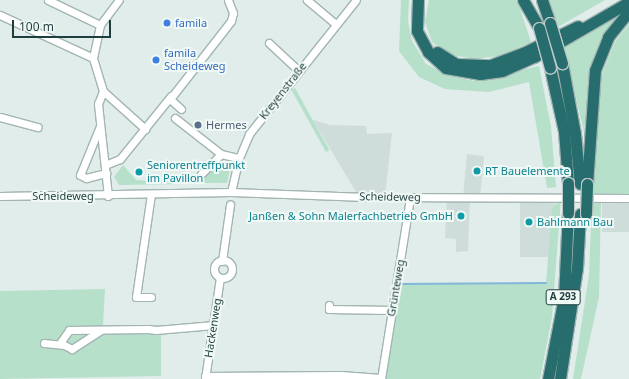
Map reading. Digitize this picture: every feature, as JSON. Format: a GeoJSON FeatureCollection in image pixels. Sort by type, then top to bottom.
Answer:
{"type":"FeatureCollection","features":[{"type":"Feature","properties":{"kind":"highway"},"geometry":{"type":"LineString","coordinates":[[418,0],[417,31],[428,52],[446,68],[480,74],[502,71],[534,57],[629,2]]}},
{"type":"Feature","properties":{"kind":"highway"},"geometry":{"type":"LineString","coordinates":[[425,0],[423,28],[431,44],[447,60],[478,66],[523,53],[619,0]]}},
{"type":"Feature","properties":{"kind":"highway"},"geometry":{"type":"LineString","coordinates":[[523,0],[539,28]]}},
{"type":"Feature","properties":{"kind":"highway","name":"A 293"},"geometry":{"type":"LineString","coordinates":[[529,0],[539,28],[550,68],[564,131],[568,183],[564,297],[548,379]]}},
{"type":"Feature","properties":{"kind":"highway","name":"A 293"},"geometry":{"type":"LineString","coordinates":[[542,0],[562,63],[583,184],[583,214],[570,323],[560,379]]}},
{"type":"Feature","properties":{"kind":"highway"},"geometry":{"type":"LineString","coordinates":[[583,184],[595,70],[608,37],[629,11]]}},
{"type":"Feature","properties":{"kind":"street"},"geometry":{"type":"LineString","coordinates":[[48,0],[101,23]]}},
{"type":"Feature","properties":{"kind":"street"},"geometry":{"type":"LineString","coordinates":[[119,0],[101,23],[93,58],[103,91],[145,129]]}},
{"type":"Feature","properties":{"kind":"street"},"geometry":{"type":"LineString","coordinates":[[101,23],[110,18],[125,0]]}},
{"type":"Feature","properties":{"kind":"street"},"geometry":{"type":"LineString","coordinates":[[106,165],[120,159],[231,21],[233,14],[228,0]]}},
{"type":"Feature","properties":{"kind":"street"},"geometry":{"type":"LineString","coordinates":[[307,0],[336,24]]}},
{"type":"Feature","properties":{"kind":"street","name":"Kreyenstraße"},"geometry":{"type":"LineString","coordinates":[[231,192],[239,158],[250,134],[356,0]]}},
{"type":"Feature","properties":{"kind":"street"},"geometry":{"type":"LineString","coordinates":[[0,15],[93,58]]}},
{"type":"Feature","properties":{"kind":"street"},"geometry":{"type":"LineString","coordinates":[[269,43],[299,71]]}},
{"type":"Feature","properties":{"kind":"street"},"geometry":{"type":"LineString","coordinates":[[103,91],[98,104],[106,165],[108,196]]}},
{"type":"Feature","properties":{"kind":"street"},"geometry":{"type":"LineString","coordinates":[[171,96],[171,102],[181,109]]}},
{"type":"Feature","properties":{"kind":"street"},"geometry":{"type":"LineString","coordinates":[[0,117],[38,127]]}},
{"type":"Feature","properties":{"kind":"street"},"geometry":{"type":"LineString","coordinates":[[174,118],[220,154],[239,158]]}},
{"type":"Feature","properties":{"kind":"street"},"geometry":{"type":"LineString","coordinates":[[100,126],[80,174],[86,178],[106,173]]}},
{"type":"Feature","properties":{"kind":"street"},"geometry":{"type":"LineString","coordinates":[[200,174],[220,154]]}},
{"type":"Feature","properties":{"kind":"street","name":"Scheideweg"},"geometry":{"type":"LineString","coordinates":[[0,196],[108,196],[231,192],[410,198],[629,198]]}},
{"type":"Feature","properties":{"kind":"street"},"geometry":{"type":"LineString","coordinates":[[151,194],[136,298],[151,297]]}},
{"type":"Feature","properties":{"kind":"street","name":"Grünteweg"},"geometry":{"type":"LineString","coordinates":[[381,379],[410,198]]}},
{"type":"Feature","properties":{"kind":"street","name":"Hackenweg"},"geometry":{"type":"LineString","coordinates":[[205,378],[220,278],[214,270],[222,261],[230,205]]}},
{"type":"Feature","properties":{"kind":"street","name":"Hackenweg"},"geometry":{"type":"LineString","coordinates":[[220,278],[226,277],[231,270],[228,262],[222,261]]}},
{"type":"Feature","properties":{"kind":"street"},"geometry":{"type":"LineString","coordinates":[[329,309],[392,310]]}},
{"type":"Feature","properties":{"kind":"street"},"geometry":{"type":"LineString","coordinates":[[62,345],[62,338],[69,330],[214,325]]}},
{"type":"Feature","properties":{"kind":"street"},"geometry":{"type":"LineString","coordinates":[[44,343],[62,345],[72,349],[101,330]]}},
{"type":"Feature","properties":{"kind":"street"},"geometry":{"type":"LineString","coordinates":[[205,378],[275,378],[341,375],[381,379]]}},
{"type":"Feature","properties":{"kind":"shaded area"},"geometry":{"type":"Polygon","coordinates":[[[313,120],[330,125],[366,126],[367,134],[392,133],[385,197],[359,197],[313,120]]]}},
{"type":"Feature","properties":{"kind":"shaded area"},"geometry":{"type":"Polygon","coordinates":[[[467,154],[484,156],[480,198],[470,198],[468,251],[456,252],[456,239],[445,238],[447,198],[463,198],[467,154]]]}},
{"type":"Feature","properties":{"kind":"shaded area"},"geometry":{"type":"Polygon","coordinates":[[[520,198],[555,198],[555,257],[520,257],[520,198]]]}},
{"type":"Feature","properties":{"kind":"shaded area"},"geometry":{"type":"Polygon","coordinates":[[[602,198],[629,198],[629,232],[602,232],[602,198]]]}},
{"type":"Feature","properties":{"kind":"green space"},"geometry":{"type":"Polygon","coordinates":[[[401,0],[409,0],[408,21],[412,41],[426,64],[447,75],[474,81],[539,66],[551,127],[556,187],[547,188],[529,82],[489,92],[445,89],[419,77],[399,51],[401,0]]]}},
{"type":"Feature","properties":{"kind":"green space"},"geometry":{"type":"Polygon","coordinates":[[[429,0],[517,0],[531,42],[500,56],[473,59],[448,54],[432,42],[425,22],[429,0]]]}},
{"type":"Feature","properties":{"kind":"green space"},"geometry":{"type":"Polygon","coordinates":[[[550,0],[605,0],[558,27],[550,0]]]}},
{"type":"Feature","properties":{"kind":"green space"},"geometry":{"type":"Polygon","coordinates":[[[621,14],[591,69],[584,132],[564,48],[621,14]]]}},
{"type":"Feature","properties":{"kind":"green space"},"geometry":{"type":"Polygon","coordinates":[[[629,24],[629,194],[590,195],[602,74],[615,42],[629,24]]]}},
{"type":"Feature","properties":{"kind":"green space"},"geometry":{"type":"Polygon","coordinates":[[[295,88],[329,150],[326,152],[292,90],[295,88]]]}},
{"type":"Feature","properties":{"kind":"green space"},"geometry":{"type":"Polygon","coordinates":[[[217,160],[231,165],[227,183],[196,183],[217,160]]]}},
{"type":"Feature","properties":{"kind":"green space"},"geometry":{"type":"Polygon","coordinates":[[[123,165],[136,180],[186,184],[119,185],[114,177],[123,165]]]}},
{"type":"Feature","properties":{"kind":"green space"},"geometry":{"type":"Polygon","coordinates":[[[561,199],[552,317],[540,379],[381,379],[397,284],[546,283],[552,208],[561,199]]]}},
{"type":"Feature","properties":{"kind":"green space"},"geometry":{"type":"Polygon","coordinates":[[[592,200],[601,201],[599,297],[581,379],[573,379],[589,275],[592,200]]]}},
{"type":"Feature","properties":{"kind":"green space"},"geometry":{"type":"Polygon","coordinates":[[[105,289],[103,325],[161,325],[161,376],[0,379],[0,291],[105,289]]]}},
{"type":"Feature","properties":{"kind":"waterway"},"geometry":{"type":"LineString","coordinates":[[398,284],[546,283]]}},
{"type":"Feature","properties":{"kind":"place","name":"famila"},"geometry":{"type":"Point","coordinates":[167,23]}},
{"type":"Feature","properties":{"kind":"place","name":"famila Scheideweg"},"geometry":{"type":"Point","coordinates":[156,60]}},
{"type":"Feature","properties":{"kind":"place","name":"Hermes"},"geometry":{"type":"Point","coordinates":[198,125]}},
{"type":"Feature","properties":{"kind":"place","name":"RT Bauelemente"},"geometry":{"type":"Point","coordinates":[477,171]}},
{"type":"Feature","properties":{"kind":"place","name":"Seniorentreffpunkt im Pavillon"},"geometry":{"type":"Point","coordinates":[139,172]}},
{"type":"Feature","properties":{"kind":"place","name":"Janßen & Sohn Malerfachbetrieb GmbH"},"geometry":{"type":"Point","coordinates":[461,216]}},
{"type":"Feature","properties":{"kind":"place","name":"Bahlmann Bau"},"geometry":{"type":"Point","coordinates":[529,222]}}]}
